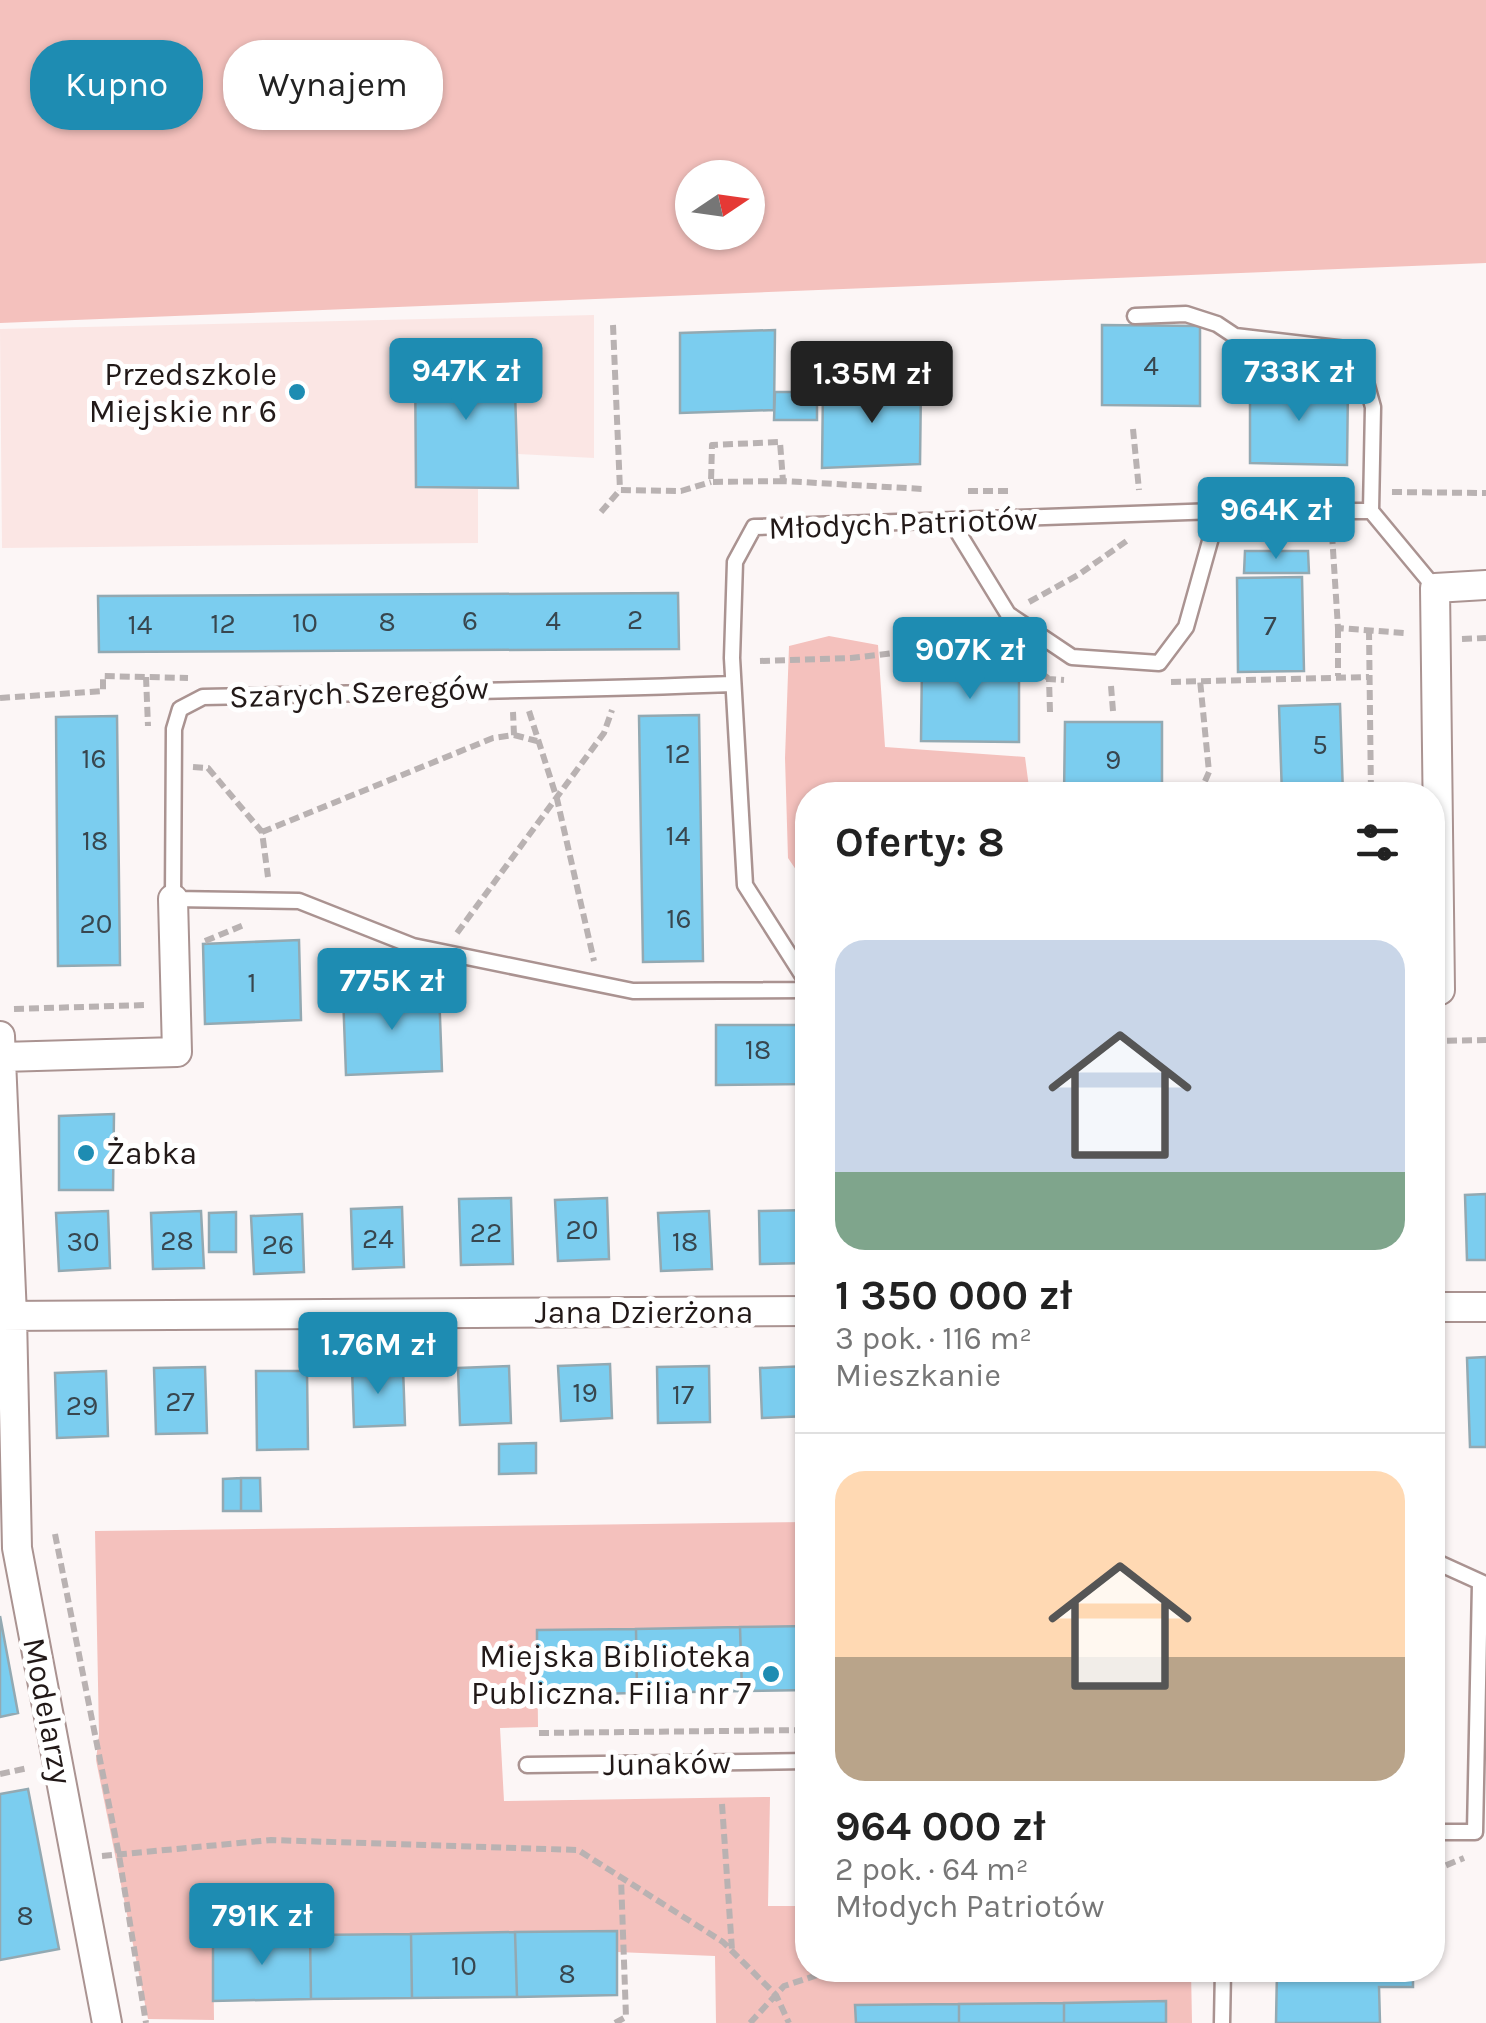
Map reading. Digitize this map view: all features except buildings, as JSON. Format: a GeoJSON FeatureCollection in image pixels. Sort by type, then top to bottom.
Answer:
{"type":"FeatureCollection","features":[{"type":"Feature","properties":{"kind":"street"},"geometry":{"type":"LineString","coordinates":[[1435,782],[1435,588],[1486,586]]}},
{"type":"Feature","properties":{"kind":"street","name":"Szarych Szeregów"},"geometry":{"type":"LineString","coordinates":[[1,1047],[177,1052],[173,898]]}},
{"type":"Feature","properties":{"kind":"street","name":"Modelarzy"},"geometry":{"type":"LineString","coordinates":[[1,1047],[6,1316],[17,1548],[107,2023]]}},
{"type":"Feature","properties":{"kind":"street"},"geometry":{"type":"LineString","coordinates":[[1445,1307],[1486,1307]]}},
{"type":"Feature","properties":{"kind":"street","name":"Jana Dzierżona"},"geometry":{"type":"LineString","coordinates":[[6,1316],[795,1311]]}},
{"type":"Feature","properties":{"kind":"lane"},"geometry":{"type":"LineString","coordinates":[[1135,316],[1186,314],[1217,324],[1236,336],[1346,349],[1364,375],[1373,407],[1370,511],[1435,588]]}},
{"type":"Feature","properties":{"kind":"lane","name":"Młodych Patriotów"},"geometry":{"type":"LineString","coordinates":[[795,966],[745,886],[732,684],[735,562],[754,526],[1217,511],[1370,511]]}},
{"type":"Feature","properties":{"kind":"lane"},"geometry":{"type":"LineString","coordinates":[[951,520],[1008,614],[1072,656],[1158,663],[1186,627],[1212,534],[1246,511]]}},
{"type":"Feature","properties":{"kind":"lane","name":"Szarych Szeregów"},"geometry":{"type":"LineString","coordinates":[[173,898],[174,730],[180,709],[203,696],[732,684]]}},
{"type":"Feature","properties":{"kind":"lane"},"geometry":{"type":"LineString","coordinates":[[173,898],[299,901],[441,954],[633,991],[795,987]]}},
{"type":"Feature","properties":{"kind":"lane"},"geometry":{"type":"LineString","coordinates":[[1445,1566],[1483,1584],[1475,1832],[1445,1832]]}},
{"type":"Feature","properties":{"kind":"lane","name":"Junaków"},"geometry":{"type":"LineString","coordinates":[[526,1765],[795,1760]]}},
{"type":"Feature","properties":{"kind":"lane"},"geometry":{"type":"LineString","coordinates":[[1222,1982],[1222,2023]]}},
{"type":"Feature","properties":{"kind":"path"},"geometry":{"type":"LineString","coordinates":[[601,512],[620,490],[613,325]]}},
{"type":"Feature","properties":{"kind":"path"},"geometry":{"type":"LineString","coordinates":[[1134,429],[1139,490]]}},
{"type":"Feature","properties":{"kind":"path"},"geometry":{"type":"LineString","coordinates":[[712,482],[712,445],[780,442],[783,481]]}},
{"type":"Feature","properties":{"kind":"path"},"geometry":{"type":"LineString","coordinates":[[620,490],[682,491],[712,482],[783,481],[923,489]]}},
{"type":"Feature","properties":{"kind":"path"},"geometry":{"type":"LineString","coordinates":[[1392,492],[1486,493]]}},
{"type":"Feature","properties":{"kind":"path"},"geometry":{"type":"LineString","coordinates":[[1332,533],[1338,676]]}},
{"type":"Feature","properties":{"kind":"path"},"geometry":{"type":"LineString","coordinates":[[972,657],[972,644],[995,621],[1078,574],[1129,539]]}},
{"type":"Feature","properties":{"kind":"path"},"geometry":{"type":"LineString","coordinates":[[1338,628],[1419,634]]}},
{"type":"Feature","properties":{"kind":"path"},"geometry":{"type":"LineString","coordinates":[[1368,630],[1371,782]]}},
{"type":"Feature","properties":{"kind":"path"},"geometry":{"type":"LineString","coordinates":[[1456,639],[1486,638]]}},
{"type":"Feature","properties":{"kind":"path"},"geometry":{"type":"LineString","coordinates":[[760,661],[851,658],[972,644],[1016,653],[1049,678]]}},
{"type":"Feature","properties":{"kind":"path"},"geometry":{"type":"LineString","coordinates":[[0,698],[103,691],[103,676],[190,678]]}},
{"type":"Feature","properties":{"kind":"path"},"geometry":{"type":"LineString","coordinates":[[1205,782],[1209,772],[1200,680],[1369,677]]}},
{"type":"Feature","properties":{"kind":"path"},"geometry":{"type":"LineString","coordinates":[[1111,686],[1113,711]]}},
{"type":"Feature","properties":{"kind":"path"},"geometry":{"type":"LineString","coordinates":[[522,688],[557,799],[595,966]]}},
{"type":"Feature","properties":{"kind":"path"},"geometry":{"type":"LineString","coordinates":[[441,954],[604,733],[620,689]]}},
{"type":"Feature","properties":{"kind":"path"},"geometry":{"type":"LineString","coordinates":[[512,712],[514,736]]}},
{"type":"Feature","properties":{"kind":"path"},"geometry":{"type":"LineString","coordinates":[[262,832],[493,738],[514,736],[538,741]]}},
{"type":"Feature","properties":{"kind":"path"},"geometry":{"type":"LineString","coordinates":[[208,768],[262,832],[268,876]]}},
{"type":"Feature","properties":{"kind":"path"},"geometry":{"type":"LineString","coordinates":[[203,942],[248,922]]}},
{"type":"Feature","properties":{"kind":"path"},"geometry":{"type":"LineString","coordinates":[[13,1010],[155,1005]]}},
{"type":"Feature","properties":{"kind":"path"},"geometry":{"type":"LineString","coordinates":[[1445,1041],[1486,1040]]}},
{"type":"Feature","properties":{"kind":"path"},"geometry":{"type":"LineString","coordinates":[[55,1534],[119,1854],[146,2023]]}},
{"type":"Feature","properties":{"kind":"path"},"geometry":{"type":"LineString","coordinates":[[538,1732],[795,1730]]}},
{"type":"Feature","properties":{"kind":"path"},"geometry":{"type":"LineString","coordinates":[[722,1804],[732,1951]]}},
{"type":"Feature","properties":{"kind":"path"},"geometry":{"type":"LineString","coordinates":[[100,1856],[272,1840],[578,1850],[723,1942],[776,1995],[786,2023]]}},
{"type":"Feature","properties":{"kind":"path"},"geometry":{"type":"LineString","coordinates":[[1445,1866],[1478,1852]]}},
{"type":"Feature","properties":{"kind":"path"},"geometry":{"type":"LineString","coordinates":[[615,2023],[626,2017],[621,1878]]}},
{"type":"Feature","properties":{"kind":"path"},"geometry":{"type":"LineString","coordinates":[[750,2023],[784,1986],[796,1982]]}},
{"type":"Feature","properties":{"kind":"shaded area"},"geometry":{"type":"Polygon","coordinates":[[[0,0],[1486,0],[1486,263],[0,323],[0,0]]]}},
{"type":"Feature","properties":{"kind":"shaded area","name":"Przedszkole Miejskie nr 6"},"geometry":{"type":"Polygon","coordinates":[[[594,315],[594,458],[518,454],[518,488],[478,489],[478,543],[2,548],[0,329],[594,315]]]}},
{"type":"Feature","properties":{"kind":"shaded area"},"geometry":{"type":"Polygon","coordinates":[[[829,636],[878,645],[885,747],[1025,757],[1028,782],[795,782],[795,868],[788,858],[785,758],[789,646],[829,636]]]}},
{"type":"Feature","properties":{"kind":"shaded area"},"geometry":{"type":"Polygon","coordinates":[[[795,1522],[795,1626],[537,1630],[538,1727],[500,1728],[504,1801],[770,1797],[768,1906],[795,1906],[795,1982],[1191,1982],[1192,2023],[1166,2023],[1165,2001],[856,2005],[856,2023],[716,2023],[715,1956],[617,1952],[616,1931],[213,1936],[214,2020],[148,2019],[96,1760],[99,1735],[95,1531],[795,1522]]]}},
{"type":"Feature","properties":{"kind":"place","name":"Przedszkole Miejskie nr 6"},"geometry":{"type":"Point","coordinates":[297,392]}},
{"type":"Feature","properties":{"kind":"place","name":"Żabka"},"geometry":{"type":"Point","coordinates":[86,1153]}},
{"type":"Feature","properties":{"kind":"place","name":"Miejska Biblioteka Publiczna. Filia nr 7"},"geometry":{"type":"Point","coordinates":[771,1674]}}]}
